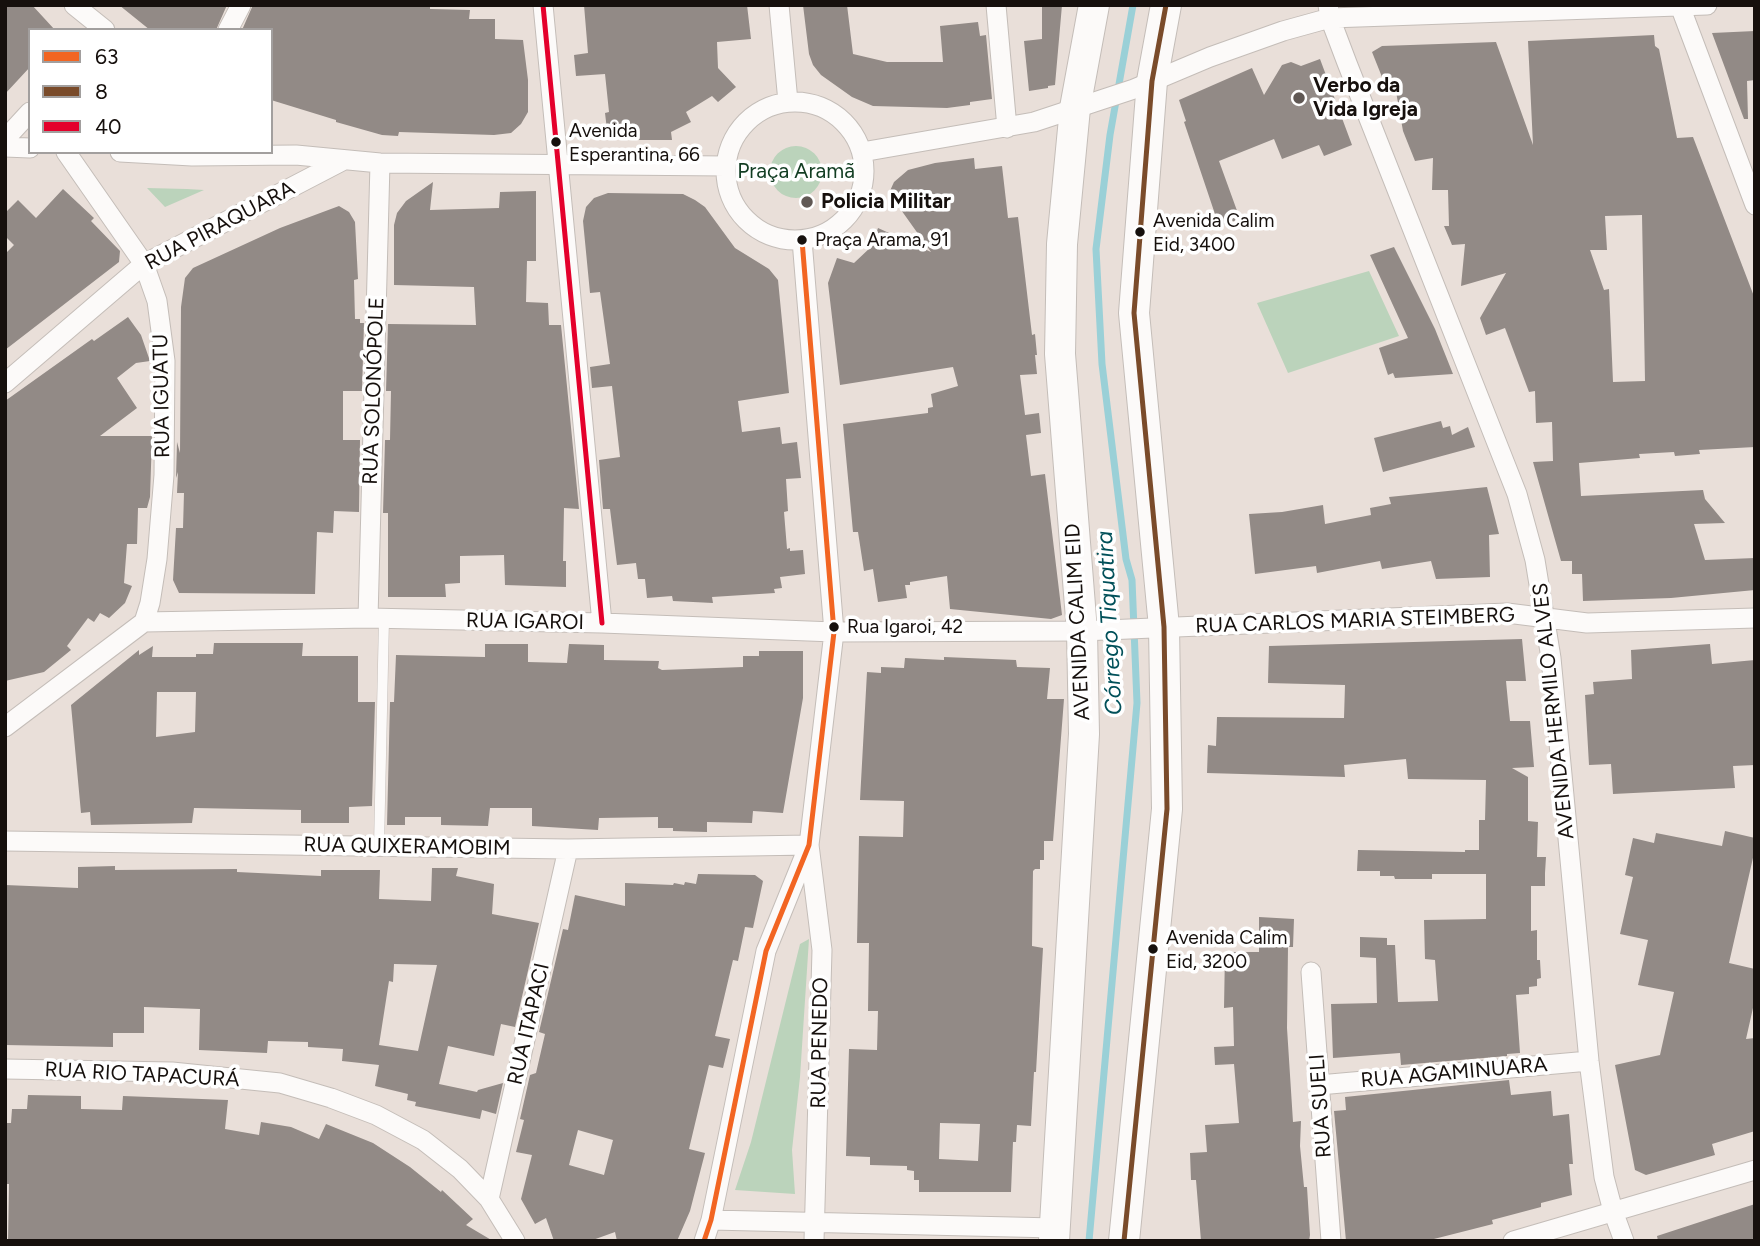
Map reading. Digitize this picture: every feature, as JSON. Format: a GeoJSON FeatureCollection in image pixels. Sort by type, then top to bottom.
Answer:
{"type":"FeatureCollection","features":[{"type":"Feature","properties":{"kind":"main road","name":"AVENIDA CALIM EID"},"geometry":{"type":"LineString","coordinates":[[1054,1235],[1084,734],[1082,631],[1060,354],[1062,244],[1088,104],[1094,5]]}},
{"type":"Feature","properties":{"kind":"main road"},"geometry":{"type":"LineString","coordinates":[[1124,1241],[1167,809],[1134,313],[1143,85],[1166,5]]}},
{"type":"Feature","properties":{"kind":"street"},"geometry":{"type":"LineString","coordinates":[[75,5],[102,28]]}},
{"type":"Feature","properties":{"kind":"street"},"geometry":{"type":"LineString","coordinates":[[229,28],[241,5]]}},
{"type":"Feature","properties":{"kind":"street"},"geometry":{"type":"LineString","coordinates":[[543,5],[602,623]]}},
{"type":"Feature","properties":{"kind":"street"},"geometry":{"type":"LineString","coordinates":[[779,5],[788,102]]}},
{"type":"Feature","properties":{"kind":"street"},"geometry":{"type":"LineString","coordinates":[[996,5],[1007,128]]}},
{"type":"Feature","properties":{"kind":"street"},"geometry":{"type":"LineString","coordinates":[[862,152],[1034,122],[1143,85],[1329,12],[1707,5]]}},
{"type":"Feature","properties":{"kind":"street"},"geometry":{"type":"LineString","coordinates":[[1680,6],[1755,205]]}},
{"type":"Feature","properties":{"kind":"street","name":"AVENIDA HERMILO ALVES"},"geometry":{"type":"LineString","coordinates":[[1329,12],[1517,494],[1535,561],[1546,618],[1589,1061],[1604,1177],[1624,1241]]}},
{"type":"Feature","properties":{"kind":"street"},"geometry":{"type":"LineString","coordinates":[[788,102],[816,106],[842,120],[854,135],[862,152],[865,173],[862,192],[853,211],[839,226],[822,236],[802,240],[778,239],[756,229],[739,212],[729,190],[726,166],[730,148],[739,131],[752,117],[769,107],[788,102]]}},
{"type":"Feature","properties":{"kind":"street"},"geometry":{"type":"LineString","coordinates":[[5,139],[28,114]]}},
{"type":"Feature","properties":{"kind":"street"},"geometry":{"type":"LineString","coordinates":[[273,142],[296,155]]}},
{"type":"Feature","properties":{"kind":"street"},"geometry":{"type":"LineString","coordinates":[[5,147],[28,148]]}},
{"type":"Feature","properties":{"kind":"street","name":"RUA IGUATU"},"geometry":{"type":"LineString","coordinates":[[67,154],[144,264],[157,301],[165,360],[164,475],[158,547],[150,603],[144,622]]}},
{"type":"Feature","properties":{"kind":"street"},"geometry":{"type":"LineString","coordinates":[[156,154],[296,155],[380,163],[726,166]]}},
{"type":"Feature","properties":{"kind":"street","name":"RUA PIRAQUARA"},"geometry":{"type":"LineString","coordinates":[[5,383],[144,264],[344,160]]}},
{"type":"Feature","properties":{"kind":"street","name":"RUA SOLONÓPOLE"},"geometry":{"type":"LineString","coordinates":[[376,619],[380,163]]}},
{"type":"Feature","properties":{"kind":"street"},"geometry":{"type":"LineString","coordinates":[[704,1241],[711,1220],[766,951],[808,845],[834,632],[802,240]]}},
{"type":"Feature","properties":{"kind":"street","name":"RUA CARLOS MARIA STEIMBERG"},"geometry":{"type":"LineString","coordinates":[[1156,627],[1507,613],[1587,623],[1755,618]]}},
{"type":"Feature","properties":{"kind":"street","name":"RUA IGAROI"},"geometry":{"type":"LineString","coordinates":[[144,622],[376,619],[602,623],[834,632],[1082,631],[1156,627]]}},
{"type":"Feature","properties":{"kind":"street"},"geometry":{"type":"LineString","coordinates":[[5,727],[144,622]]}},
{"type":"Feature","properties":{"kind":"street","name":"RUA QUIXERAMOBIM"},"geometry":{"type":"LineString","coordinates":[[5,841],[569,849],[808,845]]}},
{"type":"Feature","properties":{"kind":"street","name":"RUA PENEDO"},"geometry":{"type":"LineString","coordinates":[[808,845],[822,950],[815,1231]]}},
{"type":"Feature","properties":{"kind":"street","name":"RUA ITAPACI"},"geometry":{"type":"LineString","coordinates":[[489,1199],[569,849]]}},
{"type":"Feature","properties":{"kind":"street","name":"RUA SUELI"},"geometry":{"type":"LineString","coordinates":[[1311,972],[1331,1241]]}},
{"type":"Feature","properties":{"kind":"street","name":"RUA AGAMINUARA"},"geometry":{"type":"LineString","coordinates":[[1319,1085],[1589,1061]]}},
{"type":"Feature","properties":{"kind":"street","name":"RUA RIO TAPACURÁ"},"geometry":{"type":"LineString","coordinates":[[5,1069],[172,1072],[280,1083],[331,1098],[376,1115],[423,1140],[460,1168],[489,1199],[515,1241]]}},
{"type":"Feature","properties":{"kind":"street"},"geometry":{"type":"LineString","coordinates":[[1513,1241],[1755,1170]]}},
{"type":"Feature","properties":{"kind":"street"},"geometry":{"type":"LineString","coordinates":[[711,1220],[815,1231],[1054,1235]]}},
{"type":"Feature","properties":{"kind":"lane"},"geometry":{"type":"LineString","coordinates":[[376,619],[379,846]]}},
{"type":"Feature","properties":{"kind":"green space","name":"Praça Aramã"},"geometry":{"type":"Polygon","coordinates":[[[796,146],[815,153],[822,172],[815,191],[796,198],[777,191],[770,172],[777,153],[796,146]]]}},
{"type":"Feature","properties":{"kind":"green space"},"geometry":{"type":"Polygon","coordinates":[[[147,188],[187,189],[204,190],[165,207],[147,188]]]}},
{"type":"Feature","properties":{"kind":"green space"},"geometry":{"type":"Polygon","coordinates":[[[1369,271],[1399,336],[1288,373],[1257,303],[1369,271]]]}},
{"type":"Feature","properties":{"kind":"green space"},"geometry":{"type":"Polygon","coordinates":[[[809,939],[800,1077],[792,1150],[795,1194],[735,1190],[751,1142],[800,944],[809,939]]]}},
{"type":"Feature","properties":{"kind":"building"},"geometry":{"type":"Polygon","coordinates":[[[5,5],[32,5],[53,28],[28,28],[28,69],[5,94],[5,5]]]}},
{"type":"Feature","properties":{"kind":"building"},"geometry":{"type":"Polygon","coordinates":[[[119,5],[227,5],[217,28],[148,28],[119,5]]]}},
{"type":"Feature","properties":{"kind":"building"},"geometry":{"type":"Polygon","coordinates":[[[253,5],[430,5],[430,9],[470,10],[469,19],[495,19],[495,39],[523,40],[528,80],[528,112],[521,124],[511,133],[494,135],[399,132],[398,136],[382,135],[336,122],[273,101],[273,28],[243,28],[253,5]]]}},
{"type":"Feature","properties":{"kind":"building"},"geometry":{"type":"Polygon","coordinates":[[[584,5],[747,5],[751,39],[717,42],[718,68],[736,87],[718,102],[712,96],[686,112],[691,122],[671,132],[672,140],[629,140],[628,136],[608,138],[605,113],[609,112],[605,74],[576,76],[574,55],[588,53],[584,5]]]}},
{"type":"Feature","properties":{"kind":"building"},"geometry":{"type":"Polygon","coordinates":[[[803,5],[847,5],[853,54],[887,62],[943,62],[940,26],[978,22],[980,36],[986,35],[992,99],[947,108],[873,106],[852,97],[821,75],[813,65],[809,54],[803,5]]]}},
{"type":"Feature","properties":{"kind":"building"},"geometry":{"type":"Polygon","coordinates":[[[1042,5],[1062,5],[1055,85],[1029,91],[1024,41],[1042,39],[1042,5]]]}},
{"type":"Feature","properties":{"kind":"building"},"geometry":{"type":"Polygon","coordinates":[[[1755,31],[1755,80],[1747,81],[1748,119],[1744,119],[1712,33],[1755,31]]]}},
{"type":"Feature","properties":{"kind":"building"},"geometry":{"type":"Polygon","coordinates":[[[1654,35],[1677,138],[1693,137],[1755,299],[1755,447],[1699,450],[1700,454],[1675,456],[1674,452],[1639,454],[1640,458],[1579,463],[1581,496],[1703,490],[1705,499],[1725,523],[1694,524],[1705,560],[1755,558],[1755,590],[1671,598],[1583,601],[1582,574],[1572,574],[1572,561],[1561,561],[1533,462],[1553,461],[1552,422],[1536,423],[1535,391],[1529,392],[1505,328],[1486,335],[1480,318],[1506,273],[1461,286],[1465,244],[1452,245],[1444,226],[1449,226],[1448,190],[1432,190],[1433,158],[1415,161],[1403,131],[1395,86],[1386,87],[1372,52],[1382,46],[1496,42],[1533,145],[1528,41],[1654,35]],[[1642,215],[1605,216],[1607,250],[1590,250],[1604,290],[1609,289],[1613,382],[1645,381],[1642,215]]]}},
{"type":"Feature","properties":{"kind":"building"},"geometry":{"type":"Polygon","coordinates":[[[1320,59],[1352,145],[1324,156],[1319,145],[1282,159],[1274,139],[1219,161],[1240,219],[1219,226],[1179,100],[1252,68],[1264,95],[1282,65],[1291,62],[1301,66],[1320,59]]]}},
{"type":"Feature","properties":{"kind":"building"},"geometry":{"type":"Polygon","coordinates":[[[974,158],[975,169],[1002,166],[1008,218],[1018,217],[1032,335],[1035,334],[1037,355],[1037,374],[1020,375],[1025,415],[1039,413],[1041,433],[1026,435],[1031,476],[1045,474],[1062,615],[1051,619],[950,609],[947,576],[910,582],[910,585],[905,585],[907,598],[878,602],[873,569],[864,571],[858,532],[853,532],[843,424],[928,413],[928,408],[933,407],[931,394],[958,386],[953,367],[840,385],[828,283],[837,258],[854,263],[872,246],[878,228],[931,252],[889,193],[894,182],[908,170],[974,158]]]}},
{"type":"Feature","properties":{"kind":"building"},"geometry":{"type":"Polygon","coordinates":[[[433,182],[430,210],[499,208],[500,192],[536,191],[536,261],[527,261],[526,302],[548,303],[549,325],[561,325],[579,509],[564,508],[563,561],[566,561],[566,587],[505,585],[504,555],[460,556],[460,583],[445,584],[446,597],[388,597],[388,513],[383,513],[385,440],[390,440],[391,391],[386,391],[388,324],[476,325],[474,287],[394,285],[394,225],[397,213],[406,201],[433,182]]]}},
{"type":"Feature","properties":{"kind":"building"},"geometry":{"type":"Polygon","coordinates":[[[63,189],[94,218],[91,221],[120,251],[119,262],[5,350],[5,254],[14,245],[5,236],[5,213],[18,200],[36,218],[63,189]]]}},
{"type":"Feature","properties":{"kind":"building"},"geometry":{"type":"Polygon","coordinates":[[[608,193],[683,194],[695,200],[705,207],[735,248],[769,269],[778,280],[789,393],[738,401],[742,432],[780,427],[782,444],[797,442],[801,478],[786,479],[788,511],[784,512],[787,549],[803,550],[805,574],[780,577],[782,588],[774,589],[775,593],[712,597],[713,603],[673,601],[672,596],[647,598],[645,579],[638,579],[636,563],[617,565],[610,509],[603,509],[599,460],[620,457],[612,386],[592,388],[590,367],[610,364],[600,292],[590,293],[583,221],[586,207],[594,198],[608,193]]]}},
{"type":"Feature","properties":{"kind":"building"},"geometry":{"type":"Polygon","coordinates":[[[339,206],[349,212],[355,222],[358,279],[354,280],[355,319],[364,323],[362,391],[343,391],[343,440],[360,440],[359,512],[334,511],[333,533],[317,532],[315,594],[179,593],[173,580],[176,528],[183,528],[184,493],[177,493],[178,472],[176,478],[177,442],[180,453],[181,307],[185,278],[193,268],[280,228],[339,206]]]}},
{"type":"Feature","properties":{"kind":"building"},"geometry":{"type":"Polygon","coordinates":[[[1394,247],[1435,329],[1453,374],[1395,378],[1393,373],[1388,375],[1379,348],[1408,338],[1370,255],[1394,247]]]}},
{"type":"Feature","properties":{"kind":"building"},"geometry":{"type":"Polygon","coordinates":[[[128,317],[141,335],[150,361],[136,363],[117,378],[137,408],[100,436],[152,436],[150,497],[147,508],[138,508],[137,544],[127,544],[124,583],[132,586],[125,603],[109,618],[100,613],[94,622],[88,618],[67,646],[71,650],[44,672],[5,681],[5,401],[92,339],[94,341],[128,317]]]}},
{"type":"Feature","properties":{"kind":"building"},"geometry":{"type":"Polygon","coordinates":[[[1441,421],[1443,428],[1450,426],[1452,435],[1468,427],[1475,447],[1383,472],[1374,438],[1441,421]]]}},
{"type":"Feature","properties":{"kind":"building"},"geometry":{"type":"Polygon","coordinates":[[[1487,487],[1499,534],[1489,535],[1490,577],[1436,579],[1431,561],[1382,569],[1380,561],[1317,573],[1316,566],[1255,574],[1249,514],[1323,505],[1325,524],[1371,515],[1370,508],[1391,504],[1389,497],[1487,487]]]}},
{"type":"Feature","properties":{"kind":"building"},"geometry":{"type":"Polygon","coordinates":[[[1522,639],[1526,681],[1506,681],[1510,721],[1530,721],[1534,767],[1512,768],[1528,777],[1528,821],[1538,822],[1537,857],[1546,857],[1545,886],[1531,886],[1531,931],[1537,930],[1537,960],[1540,960],[1541,978],[1537,979],[1537,986],[1529,987],[1529,994],[1516,995],[1520,1053],[1401,1065],[1400,1053],[1333,1058],[1331,1004],[1377,1003],[1376,958],[1360,957],[1360,937],[1387,938],[1387,945],[1395,945],[1398,1002],[1438,1001],[1435,960],[1425,959],[1424,920],[1486,919],[1486,874],[1432,874],[1432,879],[1395,879],[1394,876],[1380,876],[1380,871],[1357,871],[1358,850],[1479,850],[1479,820],[1485,820],[1486,780],[1408,779],[1406,759],[1344,765],[1345,777],[1207,773],[1208,745],[1216,746],[1217,717],[1344,718],[1345,685],[1268,683],[1269,646],[1522,639]]]}},
{"type":"Feature","properties":{"kind":"building"},"geometry":{"type":"Polygon","coordinates":[[[214,643],[303,643],[302,656],[358,656],[358,702],[375,702],[372,806],[349,807],[349,823],[301,823],[301,810],[194,808],[192,823],[91,825],[90,812],[81,813],[71,705],[139,650],[139,655],[153,646],[152,657],[196,657],[196,654],[213,654],[214,643]],[[157,692],[156,737],[195,732],[196,692],[157,692]]]}},
{"type":"Feature","properties":{"kind":"building"},"geometry":{"type":"Polygon","coordinates":[[[485,644],[528,644],[528,662],[567,663],[569,644],[604,645],[604,660],[659,661],[658,668],[662,670],[743,667],[743,656],[759,656],[759,651],[803,651],[803,698],[783,813],[753,811],[752,823],[707,822],[707,832],[658,828],[658,817],[599,818],[598,830],[532,826],[532,808],[490,808],[488,826],[441,825],[441,817],[405,817],[405,825],[387,825],[390,702],[394,702],[396,655],[485,657],[485,644]]]}},
{"type":"Feature","properties":{"kind":"building"},"geometry":{"type":"Polygon","coordinates":[[[1710,644],[1712,664],[1755,660],[1755,765],[1733,766],[1735,788],[1613,794],[1611,764],[1589,765],[1585,695],[1594,694],[1593,682],[1632,679],[1631,650],[1710,644]]]}},
{"type":"Feature","properties":{"kind":"building"},"geometry":{"type":"Polygon","coordinates":[[[944,657],[1016,660],[1017,667],[1050,668],[1047,699],[1064,699],[1053,841],[1044,841],[1044,860],[1040,860],[1040,869],[1033,871],[1032,946],[1043,948],[1031,1126],[1017,1125],[1016,1142],[1013,1142],[1011,1192],[919,1192],[919,1180],[914,1180],[914,1171],[907,1170],[907,1166],[870,1165],[870,1157],[846,1156],[849,1049],[877,1050],[878,1011],[868,1011],[869,943],[857,943],[859,836],[903,837],[904,801],[860,800],[867,672],[881,673],[881,667],[904,668],[905,658],[944,660],[944,657]],[[940,1123],[939,1159],[978,1161],[980,1124],[940,1123]]]}},
{"type":"Feature","properties":{"kind":"building"},"geometry":{"type":"Polygon","coordinates":[[[1725,831],[1755,838],[1755,849],[1729,963],[1755,969],[1755,999],[1746,1039],[1755,1038],[1755,1131],[1712,1144],[1715,1155],[1646,1175],[1635,1170],[1615,1065],[1660,1055],[1674,992],[1638,985],[1648,940],[1620,934],[1633,877],[1625,875],[1633,838],[1654,843],[1656,833],[1722,846],[1725,831]]]}},
{"type":"Feature","properties":{"kind":"building"},"geometry":{"type":"Polygon","coordinates":[[[115,866],[115,870],[237,869],[237,872],[321,876],[321,870],[380,870],[379,899],[431,901],[432,868],[458,868],[456,876],[494,884],[492,914],[539,923],[515,1027],[501,1024],[494,1056],[448,1046],[439,1084],[477,1092],[503,1083],[496,1114],[482,1110],[480,1119],[415,1106],[416,1102],[407,1100],[408,1094],[375,1086],[379,1065],[342,1061],[343,1049],[308,1047],[308,1042],[268,1041],[267,1053],[199,1050],[200,1009],[144,1007],[144,1033],[113,1033],[113,1047],[5,1045],[5,885],[78,888],[78,867],[115,866]],[[394,964],[393,982],[389,981],[379,1045],[418,1051],[437,965],[394,964]]]}},
{"type":"Feature","properties":{"kind":"building"},"geometry":{"type":"Polygon","coordinates":[[[698,874],[755,875],[763,881],[753,928],[745,927],[738,961],[733,960],[715,1036],[730,1039],[723,1068],[709,1065],[689,1149],[705,1153],[690,1211],[677,1241],[617,1241],[615,1232],[590,1241],[554,1241],[546,1218],[535,1224],[521,1199],[532,1155],[516,1152],[524,1120],[520,1119],[530,1075],[536,1073],[545,1034],[539,1032],[563,929],[568,930],[575,895],[625,906],[625,883],[696,884],[698,874]],[[578,1130],[569,1165],[604,1175],[613,1140],[578,1130]]]}},
{"type":"Feature","properties":{"kind":"building"},"geometry":{"type":"Polygon","coordinates":[[[1259,917],[1294,919],[1293,947],[1288,947],[1287,1028],[1293,1122],[1301,1121],[1300,1146],[1304,1187],[1307,1187],[1309,1241],[1201,1241],[1196,1180],[1191,1180],[1190,1153],[1207,1152],[1205,1125],[1239,1123],[1234,1064],[1215,1065],[1214,1047],[1234,1046],[1233,1007],[1224,1008],[1225,952],[1259,952],[1259,917]]]}},
{"type":"Feature","properties":{"kind":"building"},"geometry":{"type":"Polygon","coordinates":[[[1509,1080],[1511,1095],[1551,1091],[1553,1116],[1569,1114],[1573,1164],[1569,1164],[1572,1195],[1541,1203],[1541,1207],[1492,1220],[1493,1224],[1426,1241],[1346,1241],[1334,1111],[1346,1110],[1345,1097],[1509,1080]]]}},
{"type":"Feature","properties":{"kind":"building"},"geometry":{"type":"Polygon","coordinates":[[[28,1095],[81,1096],[81,1109],[122,1110],[123,1096],[228,1100],[225,1129],[259,1135],[261,1122],[291,1127],[319,1139],[326,1124],[373,1143],[410,1167],[441,1192],[442,1190],[473,1219],[466,1225],[493,1241],[8,1241],[9,1184],[5,1184],[5,1123],[11,1123],[12,1109],[27,1109],[28,1095]]]}},
{"type":"Feature","properties":{"kind":"building"},"geometry":{"type":"Polygon","coordinates":[[[1755,1204],[1755,1238],[1747,1241],[1658,1241],[1657,1236],[1755,1204]]]}},
{"type":"Feature","properties":{"kind":"waterway","name":"Córrego Tiquatira"},"geometry":{"type":"LineString","coordinates":[[1089,1241],[1137,703],[1132,580],[1126,559],[1102,364],[1096,249],[1110,135],[1133,5]]}},
{"type":"Feature","properties":{"kind":"transit line","name":"40"},"geometry":{"type":"LineString","coordinates":[[543,5],[602,623]]}},
{"type":"Feature","properties":{"kind":"transit line","name":"8"},"geometry":{"type":"LineString","coordinates":[[1124,1241],[1167,809],[1164,627],[1134,313],[1152,81],[1166,5]]}},
{"type":"Feature","properties":{"kind":"transit line","name":"63"},"geometry":{"type":"LineString","coordinates":[[704,1241],[711,1220],[766,951],[809,845],[834,632],[802,240]]}},
{"type":"Feature","properties":{"kind":"place","name":"Verbo da Vida Igreja"},"geometry":{"type":"Point","coordinates":[1299,98]}},
{"type":"Feature","properties":{"kind":"place","name":"Avenida Esperantina, 66"},"geometry":{"type":"Point","coordinates":[556,142]}},
{"type":"Feature","properties":{"kind":"place","name":"Policia Militar"},"geometry":{"type":"Point","coordinates":[807,202]}},
{"type":"Feature","properties":{"kind":"place","name":"Avenida Calim Eid, 3400"},"geometry":{"type":"Point","coordinates":[1140,232]}},
{"type":"Feature","properties":{"kind":"place","name":"Praça Arama, 91"},"geometry":{"type":"Point","coordinates":[802,240]}},
{"type":"Feature","properties":{"kind":"place","name":"Rua Igaroi, 42"},"geometry":{"type":"Point","coordinates":[834,627]}},
{"type":"Feature","properties":{"kind":"place","name":"Avenida Calim Eid, 3200"},"geometry":{"type":"Point","coordinates":[1153,949]}}]}
